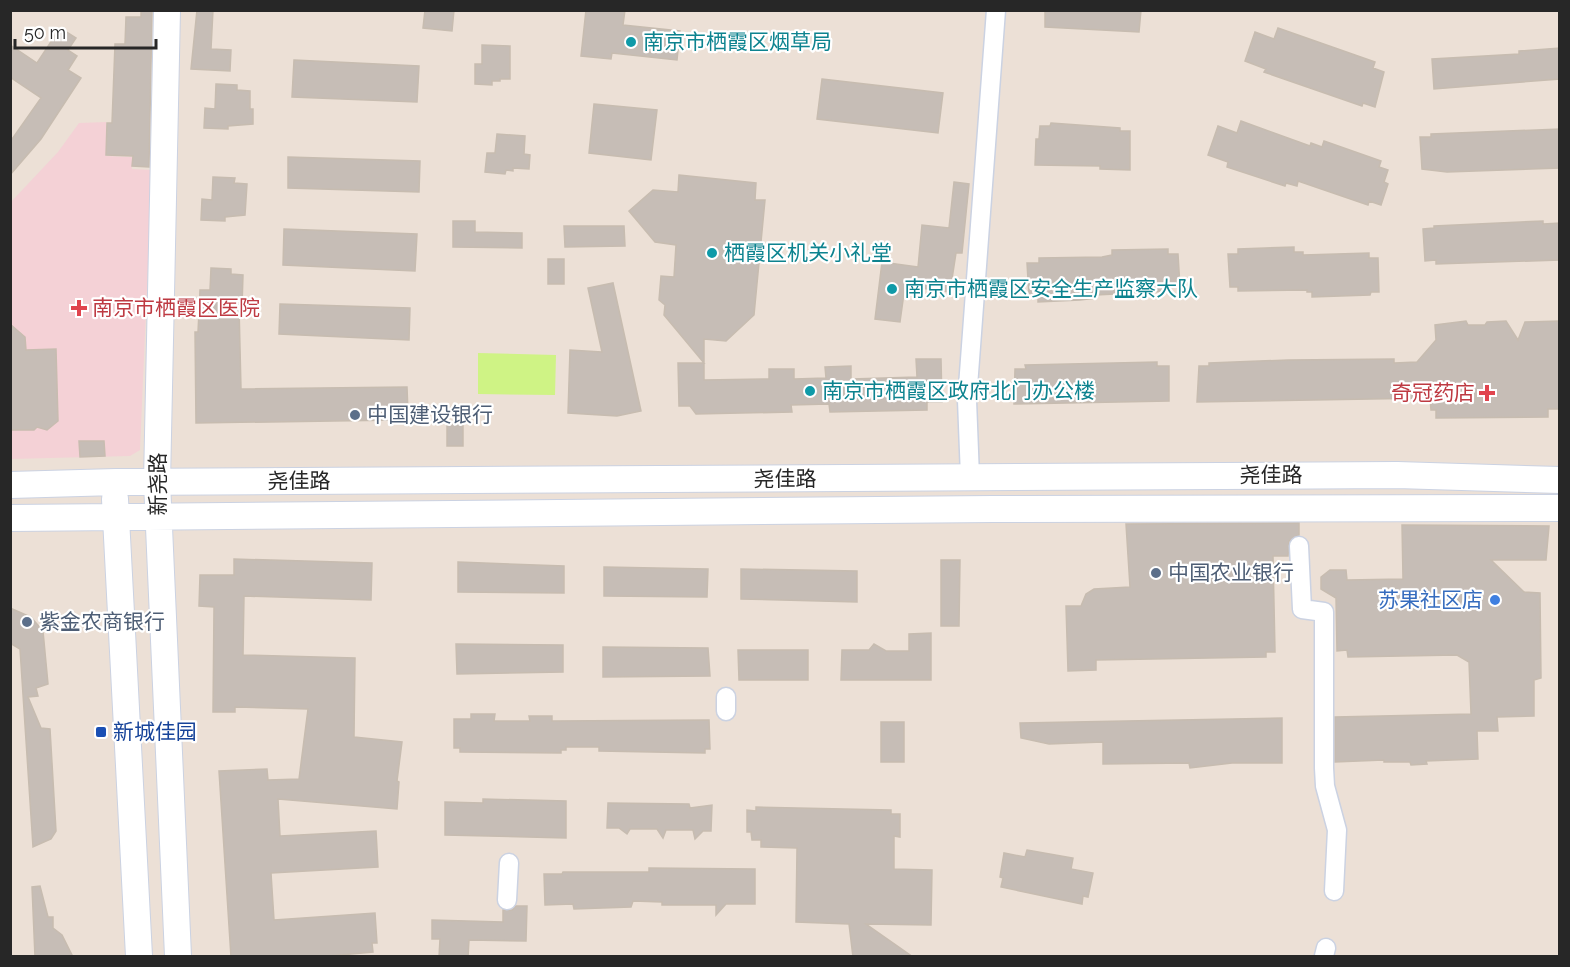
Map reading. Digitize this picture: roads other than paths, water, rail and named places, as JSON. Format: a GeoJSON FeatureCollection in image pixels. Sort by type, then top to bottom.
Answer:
{"type":"FeatureCollection","features":[{"type":"Feature","properties":{"kind":"main road","name":"新尧路"},"geometry":{"type":"LineString","coordinates":[[167,10],[157,482],[178,957]]}},
{"type":"Feature","properties":{"kind":"main road","name":"尧佳路"},"geometry":{"type":"LineString","coordinates":[[10,485],[116,482],[1397,475],[1560,480]]}},
{"type":"Feature","properties":{"kind":"main road","name":"新尧路"},"geometry":{"type":"LineString","coordinates":[[116,482],[114,516],[139,957]]}},
{"type":"Feature","properties":{"kind":"main road","name":"尧佳路"},"geometry":{"type":"LineString","coordinates":[[10,518],[158,515],[1560,508]]}},
{"type":"Feature","properties":{"kind":"street"},"geometry":{"type":"LineString","coordinates":[[970,477],[967,400],[996,10]]}},
{"type":"Feature","properties":{"kind":"street"},"geometry":{"type":"LineString","coordinates":[[1299,546],[1302,609],[1324,612],[1324,786],[1337,830],[1334,891]]}},
{"type":"Feature","properties":{"kind":"street"},"geometry":{"type":"LineString","coordinates":[[507,900],[509,863]]}},
{"type":"Feature","properties":{"kind":"place","name":"南京市栖霞区烟草局"},"geometry":{"type":"Point","coordinates":[631,42]}},
{"type":"Feature","properties":{"kind":"place","name":"栖霞区机关小礼堂"},"geometry":{"type":"Point","coordinates":[712,253]}},
{"type":"Feature","properties":{"kind":"place","name":"南京市栖霞区安全生产监察大队"},"geometry":{"type":"Point","coordinates":[892,289]}},
{"type":"Feature","properties":{"kind":"place","name":"南京市栖霞区医院"},"geometry":{"type":"Point","coordinates":[79,308]}},
{"type":"Feature","properties":{"kind":"place","name":"南京市栖霞区政府北门办公楼"},"geometry":{"type":"Point","coordinates":[810,391]}},
{"type":"Feature","properties":{"kind":"place","name":"奇冠药店"},"geometry":{"type":"Point","coordinates":[1487,393]}},
{"type":"Feature","properties":{"kind":"place","name":"中国建设银行"},"geometry":{"type":"Point","coordinates":[355,415]}},
{"type":"Feature","properties":{"kind":"place","name":"中国农业银行"},"geometry":{"type":"Point","coordinates":[1156,573]}},
{"type":"Feature","properties":{"kind":"place","name":"苏果社区店"},"geometry":{"type":"Point","coordinates":[1495,600]}},
{"type":"Feature","properties":{"kind":"place","name":"紫金农商银行"},"geometry":{"type":"Point","coordinates":[27,622]}},
{"type":"Feature","properties":{"kind":"place","name":"新城佳园"},"geometry":{"type":"Point","coordinates":[101,732]}}]}
